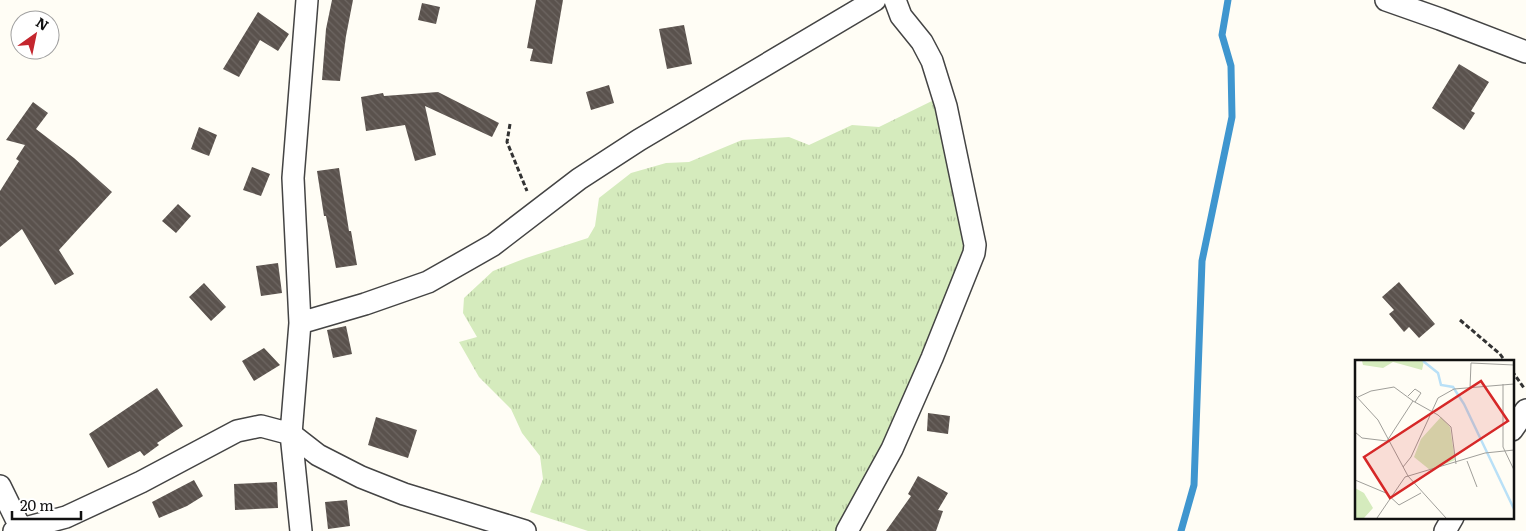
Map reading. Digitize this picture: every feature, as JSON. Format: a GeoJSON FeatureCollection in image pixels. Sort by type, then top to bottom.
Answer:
{"type":"FeatureCollection","features":[{"type":"Feature","properties":{"kind":"street"},"geometry":{"type":"LineString","coordinates":[[301,531],[291,434],[300,323],[293,178],[307,0]]}},
{"type":"Feature","properties":{"kind":"street"},"geometry":{"type":"LineString","coordinates":[[300,323],[365,304],[428,282],[492,245],[579,179],[639,140],[875,0]]}},
{"type":"Feature","properties":{"kind":"street"},"geometry":{"type":"LineString","coordinates":[[847,531],[892,449],[932,358],[974,253],[975,245],[946,106],[932,61],[922,42],[901,16],[895,0]]}},
{"type":"Feature","properties":{"kind":"street"},"geometry":{"type":"LineString","coordinates":[[1386,0],[1526,52]]}},
{"type":"Feature","properties":{"kind":"street"},"geometry":{"type":"LineString","coordinates":[[1514,427],[1526,410]]}},
{"type":"Feature","properties":{"kind":"street"},"geometry":{"type":"LineString","coordinates":[[0,486],[19,530],[66,517],[140,482],[237,430],[261,426],[291,434],[318,455],[404,494],[525,531]]}},
{"type":"Feature","properties":{"kind":"street"},"geometry":{"type":"LineString","coordinates":[[1444,531],[1453,518]]}},
{"type":"Feature","properties":{"kind":"path"},"geometry":{"type":"LineString","coordinates":[[510,124],[507,142],[535,212]]}},
{"type":"Feature","properties":{"kind":"path"},"geometry":{"type":"LineString","coordinates":[[1460,320],[1500,354],[1504,360]]}},
{"type":"Feature","properties":{"kind":"path"},"geometry":{"type":"LineString","coordinates":[[1514,374],[1526,391]]}},
{"type":"Feature","properties":{"kind":"green space"},"geometry":{"type":"Polygon","coordinates":[[[940,97],[970,242],[923,370],[840,531],[588,531],[530,512],[543,479],[540,456],[522,433],[511,409],[479,377],[459,342],[477,337],[463,313],[464,298],[493,271],[588,238],[595,226],[599,198],[631,173],[666,163],[689,162],[742,140],[789,137],[809,145],[852,125],[879,127],[940,97]]]}},
{"type":"Feature","properties":{"kind":"building"},"geometry":{"type":"Polygon","coordinates":[[[332,0],[353,0],[340,81],[322,80],[326,29],[332,0]]]}},
{"type":"Feature","properties":{"kind":"building"},"geometry":{"type":"Polygon","coordinates":[[[536,0],[563,0],[552,64],[530,61],[533,49],[527,48],[536,0]]]}},
{"type":"Feature","properties":{"kind":"building"},"geometry":{"type":"Polygon","coordinates":[[[422,3],[440,7],[436,24],[418,20],[422,3]]]}},
{"type":"Feature","properties":{"kind":"building"},"geometry":{"type":"Polygon","coordinates":[[[258,12],[289,34],[278,51],[260,40],[239,77],[223,69],[258,12]]]}},
{"type":"Feature","properties":{"kind":"building"},"geometry":{"type":"Polygon","coordinates":[[[684,25],[692,64],[667,69],[659,29],[684,25]]]}},
{"type":"Feature","properties":{"kind":"building"},"geometry":{"type":"Polygon","coordinates":[[[1459,64],[1489,82],[1471,111],[1475,113],[1464,130],[1432,108],[1459,64]]]}},
{"type":"Feature","properties":{"kind":"building"},"geometry":{"type":"Polygon","coordinates":[[[609,85],[614,103],[591,110],[586,92],[609,85]]]}},
{"type":"Feature","properties":{"kind":"building"},"geometry":{"type":"Polygon","coordinates":[[[438,92],[499,123],[492,137],[425,106],[436,155],[415,161],[405,125],[366,131],[361,97],[383,93],[384,96],[438,92]]]}},
{"type":"Feature","properties":{"kind":"building"},"geometry":{"type":"Polygon","coordinates":[[[33,102],[48,113],[36,129],[74,158],[112,192],[59,250],[74,274],[55,285],[22,229],[0,247],[0,191],[19,161],[16,159],[25,145],[6,140],[33,102]]]}},
{"type":"Feature","properties":{"kind":"building"},"geometry":{"type":"Polygon","coordinates":[[[199,127],[217,135],[209,156],[191,149],[199,127]]]}},
{"type":"Feature","properties":{"kind":"building"},"geometry":{"type":"Polygon","coordinates":[[[252,167],[270,174],[261,196],[243,190],[252,167]]]}},
{"type":"Feature","properties":{"kind":"building"},"geometry":{"type":"Polygon","coordinates":[[[339,168],[349,231],[351,231],[357,265],[336,268],[326,216],[324,216],[317,171],[339,168]]]}},
{"type":"Feature","properties":{"kind":"building"},"geometry":{"type":"Polygon","coordinates":[[[178,204],[191,216],[176,233],[162,221],[178,204]]]}},
{"type":"Feature","properties":{"kind":"building"},"geometry":{"type":"Polygon","coordinates":[[[278,263],[282,293],[261,296],[256,266],[278,263]]]}},
{"type":"Feature","properties":{"kind":"building"},"geometry":{"type":"Polygon","coordinates":[[[1399,282],[1435,324],[1419,338],[1409,327],[1404,332],[1389,314],[1394,310],[1382,297],[1399,282]]]}},
{"type":"Feature","properties":{"kind":"building"},"geometry":{"type":"Polygon","coordinates":[[[204,283],[226,307],[211,321],[189,297],[204,283]]]}},
{"type":"Feature","properties":{"kind":"building"},"geometry":{"type":"Polygon","coordinates":[[[346,326],[352,354],[333,358],[327,330],[346,326]]]}},
{"type":"Feature","properties":{"kind":"building"},"geometry":{"type":"Polygon","coordinates":[[[264,348],[280,365],[254,381],[242,361],[264,348]]]}},
{"type":"Feature","properties":{"kind":"building"},"geometry":{"type":"Polygon","coordinates":[[[157,388],[183,426],[157,443],[159,445],[144,456],[140,451],[108,468],[89,434],[157,388]]]}},
{"type":"Feature","properties":{"kind":"building"},"geometry":{"type":"Polygon","coordinates":[[[928,413],[950,416],[948,434],[927,431],[928,413]]]}},
{"type":"Feature","properties":{"kind":"building"},"geometry":{"type":"Polygon","coordinates":[[[376,417],[417,430],[408,458],[368,445],[376,417]]]}},
{"type":"Feature","properties":{"kind":"building"},"geometry":{"type":"Polygon","coordinates":[[[918,476],[948,493],[938,510],[943,511],[936,531],[886,531],[911,496],[908,494],[918,476]]]}},
{"type":"Feature","properties":{"kind":"building"},"geometry":{"type":"Polygon","coordinates":[[[194,480],[203,496],[187,506],[159,518],[152,502],[194,480]]]}},
{"type":"Feature","properties":{"kind":"building"},"geometry":{"type":"Polygon","coordinates":[[[277,482],[278,508],[235,510],[234,484],[277,482]]]}},
{"type":"Feature","properties":{"kind":"building"},"geometry":{"type":"Polygon","coordinates":[[[347,500],[350,526],[328,529],[325,502],[347,500]]]}},
{"type":"Feature","properties":{"kind":"waterway"},"geometry":{"type":"LineString","coordinates":[[1181,531],[1194,485],[1202,261],[1232,117],[1231,66],[1222,35],[1228,0]]}}]}
